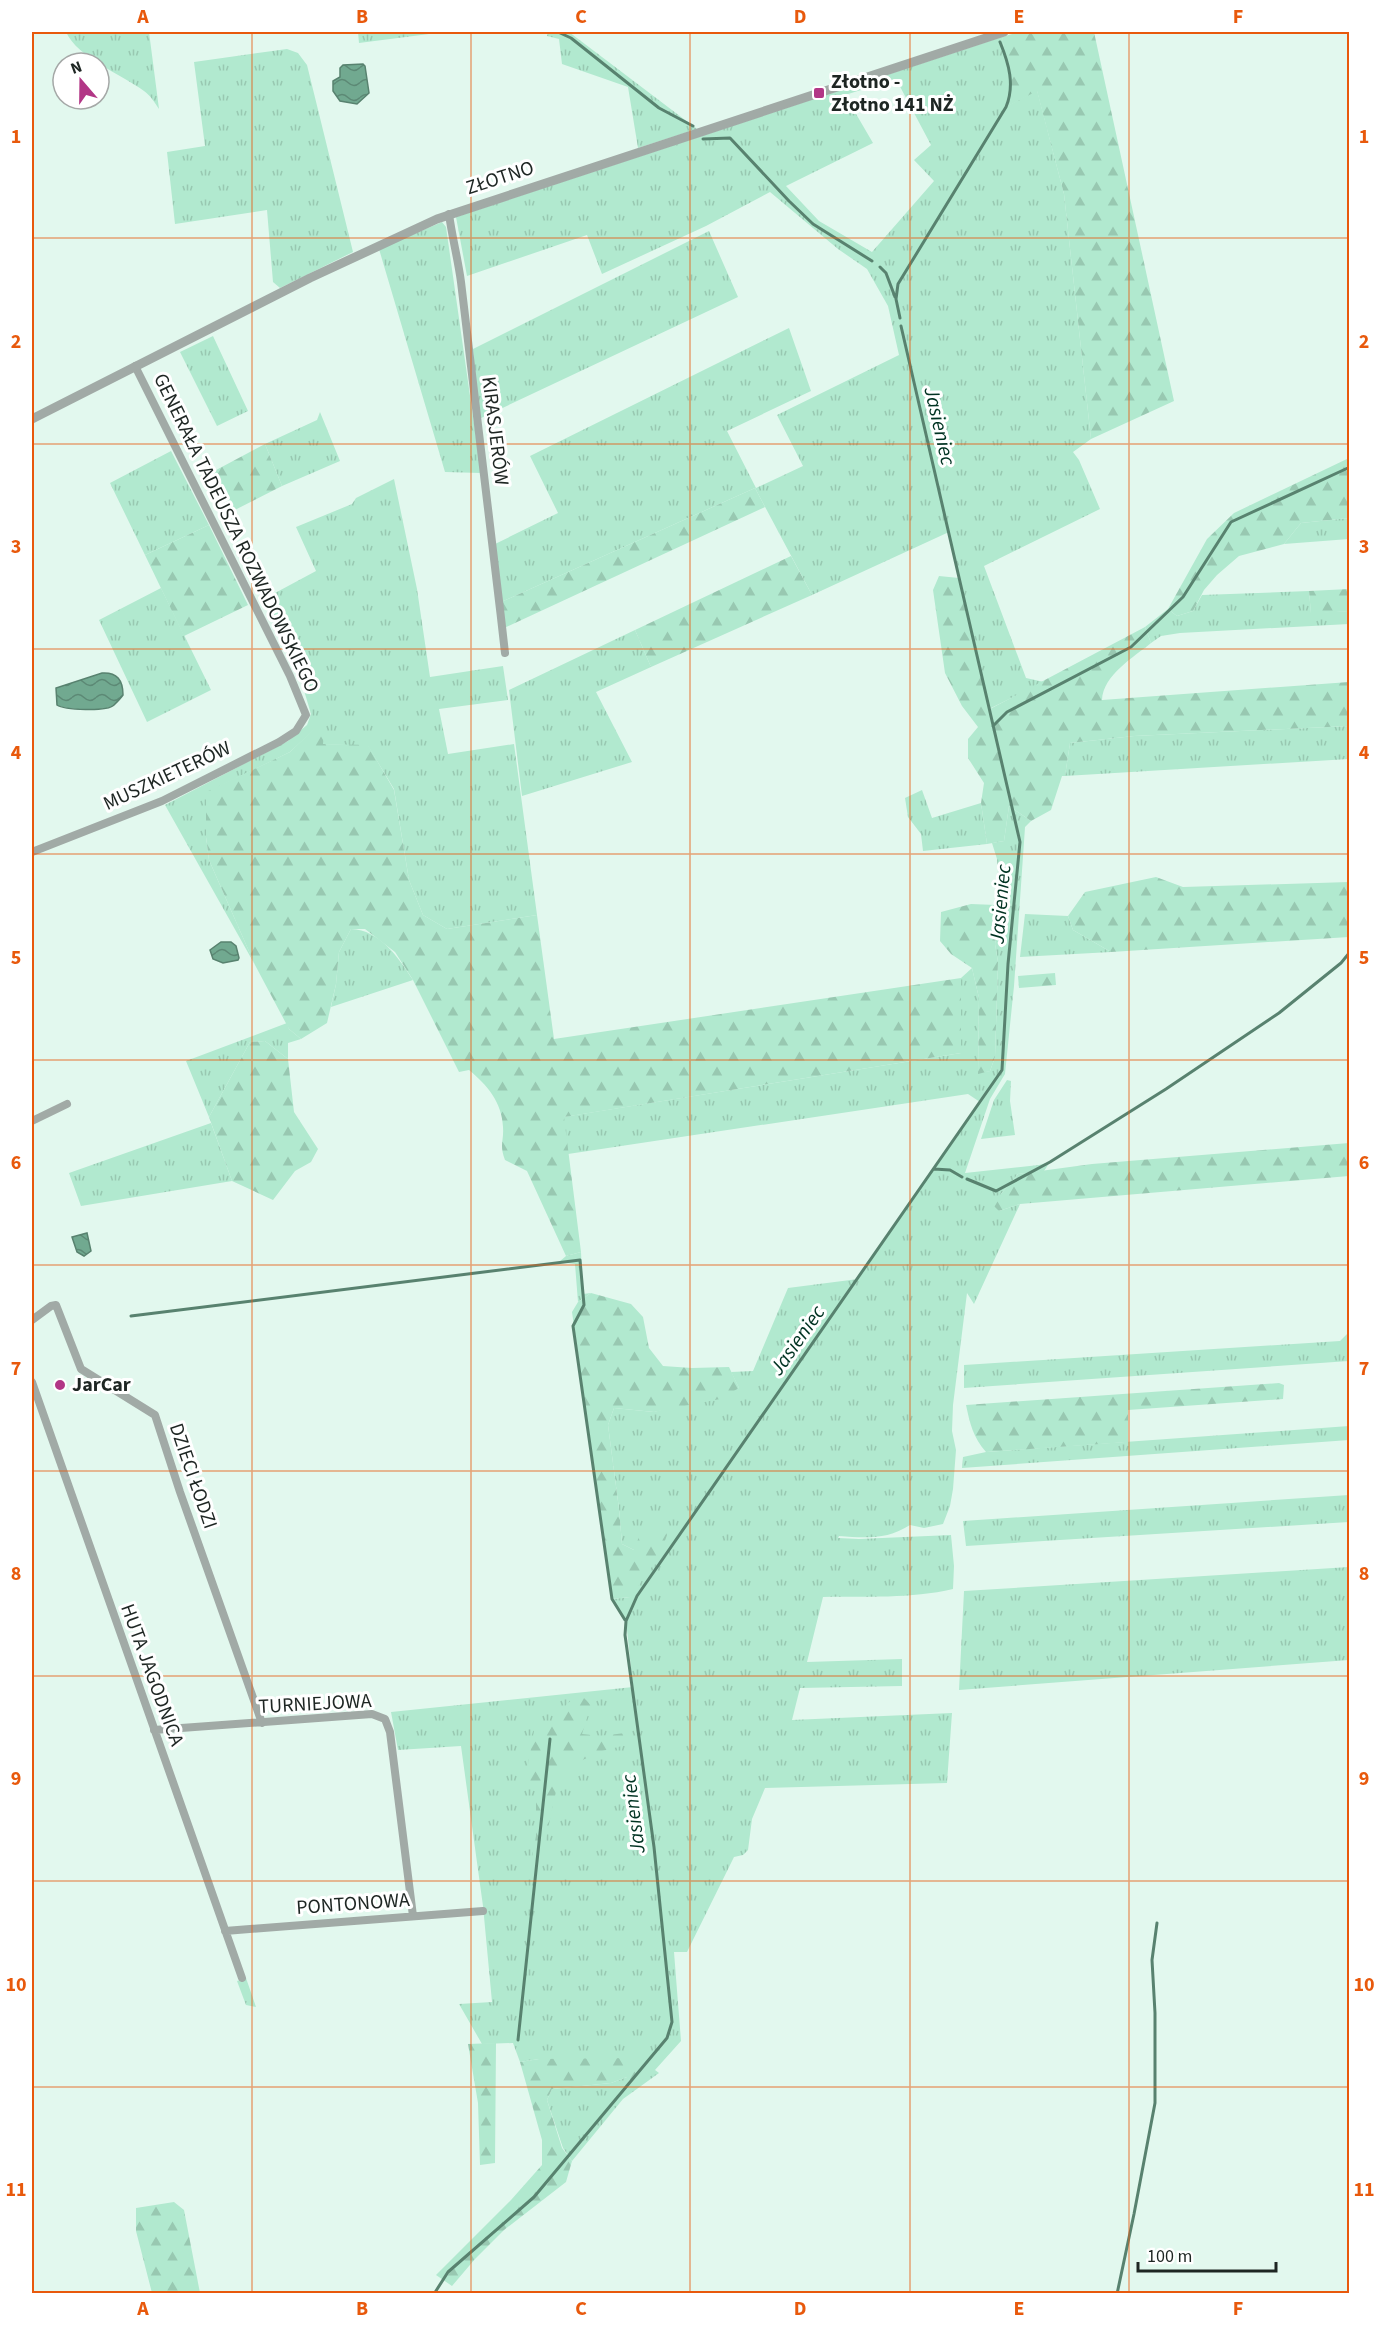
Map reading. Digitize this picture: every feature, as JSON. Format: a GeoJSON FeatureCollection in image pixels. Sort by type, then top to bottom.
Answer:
{"type":"FeatureCollection","features":[{"type":"Feature","properties":{"kind":"street","name":"ZŁOTNO"},"geometry":{"type":"LineString","coordinates":[[32,419],[365,251],[450,214],[1004,32]]}},
{"type":"Feature","properties":{"kind":"street","name":"KIRASJERÓW"},"geometry":{"type":"LineString","coordinates":[[450,214],[478,419],[505,652]]}},
{"type":"Feature","properties":{"kind":"street","name":"GENERAŁA TADEUSZA ROZWADOWSKIEGO"},"geometry":{"type":"LineString","coordinates":[[135,366],[290,676],[306,715]]}},
{"type":"Feature","properties":{"kind":"street","name":"MUSZKIETERÓW"},"geometry":{"type":"LineString","coordinates":[[32,852],[162,801],[279,742],[296,731],[306,715]]}},
{"type":"Feature","properties":{"kind":"street"},"geometry":{"type":"LineString","coordinates":[[32,1121],[68,1104]]}},
{"type":"Feature","properties":{"kind":"street","name":"DZIECI ŁODZI"},"geometry":{"type":"LineString","coordinates":[[32,1320],[51,1306],[56,1305],[81,1369],[155,1415],[262,1723]]}},
{"type":"Feature","properties":{"kind":"street","name":"HUTA JAGODNICA"},"geometry":{"type":"LineString","coordinates":[[32,1382],[242,1978]]}},
{"type":"Feature","properties":{"kind":"street","name":"TURNIEJOWA"},"geometry":{"type":"LineString","coordinates":[[154,1730],[372,1714],[385,1719],[390,1732],[413,1916]]}},
{"type":"Feature","properties":{"kind":"street","name":"PONTONOWA"},"geometry":{"type":"LineString","coordinates":[[225,1931],[483,1911]]}},
{"type":"Feature","properties":{"kind":"green space"},"geometry":{"type":"Polygon","coordinates":[[[66,32],[149,32],[159,109],[144,91],[111,71],[111,51],[81,51],[66,32]]]}},
{"type":"Feature","properties":{"kind":"green space"},"geometry":{"type":"Polygon","coordinates":[[[358,32],[429,32],[429,34],[359,43],[358,32]]]}},
{"type":"Feature","properties":{"kind":"green space"},"geometry":{"type":"Polygon","coordinates":[[[548,32],[569,32],[697,129],[638,148],[628,87],[562,64],[559,39],[547,36],[548,32]]]}},
{"type":"Feature","properties":{"kind":"green space"},"geometry":{"type":"Polygon","coordinates":[[[1019,32],[1094,32],[1174,401],[1091,439],[1064,194],[1037,91],[1006,107],[1011,87],[1002,37],[1019,32]]]}},
{"type":"Feature","properties":{"kind":"green space"},"geometry":{"type":"Polygon","coordinates":[[[1002,37],[1012,87],[1007,106],[1037,90],[1064,194],[1091,439],[1073,452],[1079,460],[1100,509],[984,566],[1026,678],[1044,682],[989,709],[949,532],[812,595],[755,488],[499,603],[493,545],[558,513],[530,456],[789,328],[811,391],[727,431],[756,488],[803,466],[777,415],[899,355],[888,306],[867,269],[838,249],[770,192],[706,226],[602,274],[587,235],[467,276],[456,217],[1002,37]],[[896,79],[845,95],[873,143],[786,186],[819,221],[872,252],[934,181],[914,160],[931,145],[896,79]]]}},
{"type":"Feature","properties":{"kind":"green space"},"geometry":{"type":"Polygon","coordinates":[[[287,49],[298,53],[307,65],[353,252],[280,288],[273,282],[267,210],[175,224],[167,152],[205,146],[194,62],[287,49]]]}},
{"type":"Feature","properties":{"kind":"green space"},"geometry":{"type":"Polygon","coordinates":[[[442,222],[446,227],[481,473],[445,472],[379,249],[442,222]]]}},
{"type":"Feature","properties":{"kind":"green space"},"geometry":{"type":"Polygon","coordinates":[[[709,231],[738,297],[479,419],[473,349],[709,231]]]}},
{"type":"Feature","properties":{"kind":"green space"},"geometry":{"type":"Polygon","coordinates":[[[213,336],[248,411],[217,426],[180,352],[213,336]]]}},
{"type":"Feature","properties":{"kind":"green space"},"geometry":{"type":"Polygon","coordinates":[[[320,412],[340,461],[282,486],[265,444],[317,420],[320,412]]]}},
{"type":"Feature","properties":{"kind":"green space"},"geometry":{"type":"Polygon","coordinates":[[[265,444],[282,486],[223,516],[203,477],[265,444]]]}},
{"type":"Feature","properties":{"kind":"green space"},"geometry":{"type":"Polygon","coordinates":[[[171,451],[209,525],[145,555],[110,483],[171,451]]]}},
{"type":"Feature","properties":{"kind":"green space"},"geometry":{"type":"Polygon","coordinates":[[[1349,458],[1349,518],[1301,523],[1284,544],[1239,556],[1204,590],[1193,611],[1177,616],[1168,609],[1207,539],[1234,513],[1349,458]]]}},
{"type":"Feature","properties":{"kind":"green space"},"geometry":{"type":"Polygon","coordinates":[[[394,479],[417,589],[430,677],[503,666],[508,700],[439,709],[448,754],[514,744],[537,915],[447,929],[423,915],[409,880],[394,789],[368,746],[323,744],[318,726],[290,752],[206,793],[206,837],[209,860],[255,965],[165,805],[288,741],[307,725],[311,714],[303,687],[262,600],[316,571],[296,527],[352,504],[356,498],[394,479]]]}},
{"type":"Feature","properties":{"kind":"green space"},"geometry":{"type":"Polygon","coordinates":[[[755,488],[765,507],[502,629],[499,603],[755,488]]]}},
{"type":"Feature","properties":{"kind":"green space"},"geometry":{"type":"Polygon","coordinates":[[[1349,518],[1349,539],[1284,544],[1301,523],[1349,518]]]}},
{"type":"Feature","properties":{"kind":"green space"},"geometry":{"type":"Polygon","coordinates":[[[209,525],[248,605],[184,636],[145,555],[209,525]]]}},
{"type":"Feature","properties":{"kind":"green space"},"geometry":{"type":"Polygon","coordinates":[[[791,556],[812,595],[651,667],[635,630],[791,556]]]}},
{"type":"Feature","properties":{"kind":"green space"},"geometry":{"type":"Polygon","coordinates":[[[939,576],[959,578],[990,709],[1145,627],[1151,643],[1113,675],[1102,700],[1349,682],[1349,726],[1134,736],[1070,743],[1065,776],[1062,776],[1051,810],[1031,821],[1009,806],[1004,841],[987,844],[981,803],[984,783],[968,758],[968,739],[978,727],[962,706],[945,673],[933,590],[939,576]]]}},
{"type":"Feature","properties":{"kind":"green space"},"geometry":{"type":"Polygon","coordinates":[[[161,588],[211,690],[147,722],[99,620],[161,588]]]}},
{"type":"Feature","properties":{"kind":"green space"},"geometry":{"type":"Polygon","coordinates":[[[1349,589],[1349,611],[1311,614],[1309,591],[1349,589]]]}},
{"type":"Feature","properties":{"kind":"green space"},"geometry":{"type":"Polygon","coordinates":[[[1309,591],[1311,613],[1349,611],[1349,624],[1180,633],[1161,636],[1151,643],[1145,627],[1168,609],[1177,616],[1193,611],[1202,595],[1309,591]]]}},
{"type":"Feature","properties":{"kind":"green space"},"geometry":{"type":"Polygon","coordinates":[[[635,630],[651,667],[596,692],[632,762],[522,796],[509,690],[635,630]]]}},
{"type":"Feature","properties":{"kind":"green space"},"geometry":{"type":"Polygon","coordinates":[[[318,725],[324,733],[323,744],[368,745],[394,790],[409,880],[423,915],[447,929],[537,915],[554,1039],[961,978],[961,1053],[564,1117],[581,1252],[566,1256],[527,1171],[505,1160],[502,1146],[502,1118],[497,1102],[482,1082],[469,1070],[459,1072],[413,980],[395,952],[365,929],[351,929],[339,952],[336,984],[327,1023],[301,1039],[289,1029],[255,965],[209,860],[206,837],[206,792],[290,752],[318,725]]]}},
{"type":"Feature","properties":{"kind":"green space"},"geometry":{"type":"Polygon","coordinates":[[[1349,726],[1349,759],[1065,776],[1070,743],[1134,736],[1349,726]]]}},
{"type":"Feature","properties":{"kind":"green space"},"geometry":{"type":"Polygon","coordinates":[[[922,790],[932,818],[981,803],[987,844],[923,851],[921,834],[908,817],[905,798],[922,790]]]}},
{"type":"Feature","properties":{"kind":"green space"},"geometry":{"type":"Polygon","coordinates":[[[1009,806],[1031,821],[1025,827],[1014,986],[1005,1074],[990,1099],[965,1173],[1050,1162],[1044,1171],[1018,1174],[1001,1194],[999,1211],[1020,1204],[974,1304],[967,1293],[953,1405],[952,1431],[956,1450],[953,1489],[943,1524],[924,1528],[910,1525],[884,1536],[839,1536],[838,1538],[859,1539],[951,1535],[954,1566],[953,1589],[905,1596],[823,1597],[807,1662],[902,1659],[902,1686],[800,1688],[792,1720],[952,1713],[947,1783],[765,1788],[752,1819],[748,1850],[743,1855],[734,1857],[687,1952],[674,1952],[681,2041],[655,2070],[659,2073],[623,2099],[572,2161],[563,2148],[547,2100],[552,2089],[611,2083],[627,2077],[647,2063],[539,2059],[520,2062],[513,2043],[482,2044],[459,2004],[492,2002],[483,1906],[461,1746],[398,1750],[391,1712],[633,1687],[626,1621],[612,1599],[630,1597],[634,1550],[622,1544],[608,1425],[614,1408],[654,1412],[739,1388],[731,1372],[753,1371],[788,1288],[858,1279],[980,1102],[968,1094],[568,1154],[563,1117],[961,1053],[961,978],[972,968],[979,998],[978,1073],[990,1071],[995,1057],[998,962],[995,944],[998,926],[996,905],[1000,904],[997,859],[992,843],[1004,841],[1009,806]]]}},
{"type":"Feature","properties":{"kind":"green space"},"geometry":{"type":"Polygon","coordinates":[[[1156,877],[1183,887],[1349,882],[1349,937],[1111,952],[1073,930],[1068,916],[1085,892],[1156,877]]]}},
{"type":"Feature","properties":{"kind":"green space"},"geometry":{"type":"Polygon","coordinates":[[[971,904],[996,905],[998,926],[995,944],[998,962],[995,1057],[990,1071],[978,1074],[979,998],[972,968],[951,954],[940,941],[941,912],[971,904]]]}},
{"type":"Feature","properties":{"kind":"green space"},"geometry":{"type":"Polygon","coordinates":[[[1025,914],[1068,916],[1073,930],[1111,952],[1020,957],[1025,914]]]}},
{"type":"Feature","properties":{"kind":"green space"},"geometry":{"type":"Polygon","coordinates":[[[351,929],[371,934],[387,946],[413,980],[331,1007],[339,952],[351,929]]]}},
{"type":"Feature","properties":{"kind":"green space"},"geometry":{"type":"Polygon","coordinates":[[[1055,973],[1056,985],[1019,988],[1018,976],[1055,973]]]}},
{"type":"Feature","properties":{"kind":"green space"},"geometry":{"type":"Polygon","coordinates":[[[287,1023],[289,1029],[301,1039],[288,1043],[288,1059],[265,1041],[250,1042],[209,1117],[186,1061],[287,1023]]]}},
{"type":"Feature","properties":{"kind":"green space"},"geometry":{"type":"Polygon","coordinates":[[[265,1041],[288,1059],[294,1112],[318,1149],[311,1162],[295,1171],[273,1200],[232,1181],[209,1117],[250,1042],[265,1041]]]}},
{"type":"Feature","properties":{"kind":"green space"},"geometry":{"type":"Polygon","coordinates":[[[1007,1080],[1011,1081],[1010,1101],[1015,1135],[981,1139],[994,1100],[1007,1080]]]}},
{"type":"Feature","properties":{"kind":"green space"},"geometry":{"type":"Polygon","coordinates":[[[211,1123],[232,1181],[81,1206],[69,1173],[211,1123]]]}},
{"type":"Feature","properties":{"kind":"green space"},"geometry":{"type":"Polygon","coordinates":[[[1349,1143],[1349,1176],[1020,1204],[999,1211],[989,1201],[1001,1194],[1018,1174],[1092,1164],[1349,1143]]]}},
{"type":"Feature","properties":{"kind":"green space"},"geometry":{"type":"Polygon","coordinates":[[[581,1252],[583,1294],[591,1293],[578,1302],[575,1264],[559,1262],[566,1256],[581,1252]]]}},
{"type":"Feature","properties":{"kind":"green space"},"geometry":{"type":"Polygon","coordinates":[[[591,1293],[631,1304],[643,1317],[649,1348],[663,1366],[729,1367],[739,1388],[720,1399],[654,1412],[614,1408],[608,1425],[622,1544],[634,1550],[640,1534],[663,1526],[667,1535],[659,1557],[630,1597],[612,1599],[572,1312],[578,1302],[591,1293]]]}},
{"type":"Feature","properties":{"kind":"green space"},"geometry":{"type":"Polygon","coordinates":[[[1349,1332],[1349,1361],[964,1388],[964,1365],[1340,1341],[1349,1332]]]}},
{"type":"Feature","properties":{"kind":"green space"},"geometry":{"type":"Polygon","coordinates":[[[1279,1383],[1284,1385],[1283,1399],[1128,1410],[1128,1442],[986,1452],[973,1430],[966,1405],[1279,1383]]]}},
{"type":"Feature","properties":{"kind":"green space"},"geometry":{"type":"Polygon","coordinates":[[[1349,1426],[1349,1440],[962,1468],[963,1457],[986,1452],[1349,1426]]]}},
{"type":"Feature","properties":{"kind":"green space"},"geometry":{"type":"Polygon","coordinates":[[[1349,1495],[1349,1522],[966,1546],[963,1521],[1349,1495]]]}},
{"type":"Feature","properties":{"kind":"green space"},"geometry":{"type":"Polygon","coordinates":[[[1349,1567],[1349,1660],[959,1690],[964,1591],[1349,1567]]]}},
{"type":"Feature","properties":{"kind":"green space"},"geometry":{"type":"Polygon","coordinates":[[[579,1693],[591,1705],[582,1734],[601,1736],[625,1733],[626,1745],[602,1751],[576,1763],[558,1782],[543,1852],[532,1857],[536,1836],[536,1789],[526,1776],[534,1731],[558,1723],[566,1705],[579,1693]]]}},
{"type":"Feature","properties":{"kind":"green space"},"geometry":{"type":"Polygon","coordinates":[[[246,1978],[256,2007],[246,2005],[237,1981],[246,1978]]]}},
{"type":"Feature","properties":{"kind":"green space"},"geometry":{"type":"Polygon","coordinates":[[[496,2043],[495,2163],[480,2165],[478,2103],[468,2044],[496,2043]]]}},
{"type":"Feature","properties":{"kind":"green space"},"geometry":{"type":"Polygon","coordinates":[[[637,2058],[647,2063],[632,2081],[627,2077],[611,2083],[552,2089],[547,2100],[562,2148],[572,2161],[566,2182],[504,2230],[452,2286],[436,2275],[511,2200],[542,2165],[542,2140],[520,2062],[539,2059],[637,2058]]]}},
{"type":"Feature","properties":{"kind":"green space"},"geometry":{"type":"Polygon","coordinates":[[[174,2202],[184,2210],[200,2293],[152,2293],[136,2231],[136,2208],[174,2202]]]}},
{"type":"Feature","properties":{"kind":"water"},"geometry":{"type":"Polygon","coordinates":[[[363,64],[369,93],[357,104],[340,101],[333,91],[333,81],[340,77],[340,68],[343,65],[363,64]]]}},
{"type":"Feature","properties":{"kind":"water"},"geometry":{"type":"Polygon","coordinates":[[[102,673],[112,674],[122,685],[123,695],[114,705],[103,709],[86,710],[57,705],[56,688],[102,673]]]}},
{"type":"Feature","properties":{"kind":"water"},"geometry":{"type":"Polygon","coordinates":[[[221,942],[231,942],[236,946],[238,960],[223,963],[213,959],[210,950],[221,942]]]}},
{"type":"Feature","properties":{"kind":"water"},"geometry":{"type":"Polygon","coordinates":[[[87,1233],[91,1251],[84,1256],[77,1252],[72,1237],[87,1233]]]}},
{"type":"Feature","properties":{"kind":"waterway"},"geometry":{"type":"LineString","coordinates":[[558,32],[571,38],[659,108],[693,126]]}},
{"type":"Feature","properties":{"kind":"waterway","name":"Jasieniec"},"geometry":{"type":"LineString","coordinates":[[900,318],[896,299],[898,284],[1009,99],[1010,74],[1000,42]]}},
{"type":"Feature","properties":{"kind":"waterway"},"geometry":{"type":"LineString","coordinates":[[703,139],[730,138],[813,224],[872,261]]}},
{"type":"Feature","properties":{"kind":"waterway"},"geometry":{"type":"LineString","coordinates":[[880,267],[886,273],[895,297]]}},
{"type":"Feature","properties":{"kind":"waterway","name":"Jasieniec"},"geometry":{"type":"LineString","coordinates":[[434,2294],[448,2272],[534,2197],[667,2038],[672,2022],[654,1847],[625,1635],[626,1621],[637,1596],[1002,1070],[1008,964],[1020,842],[901,326]]}},
{"type":"Feature","properties":{"kind":"waterway"},"geometry":{"type":"LineString","coordinates":[[993,726],[1007,712],[1131,647],[1183,597],[1231,522],[1350,467]]}},
{"type":"Feature","properties":{"kind":"waterway"},"geometry":{"type":"LineString","coordinates":[[967,1179],[996,1191],[1050,1162],[1166,1089],[1279,1013],[1341,963],[1350,952]]}},
{"type":"Feature","properties":{"kind":"waterway"},"geometry":{"type":"LineString","coordinates":[[934,1169],[950,1170],[962,1177]]}},
{"type":"Feature","properties":{"kind":"waterway"},"geometry":{"type":"LineString","coordinates":[[131,1316],[580,1260],[584,1305],[573,1326],[612,1599],[625,1620]]}},
{"type":"Feature","properties":{"kind":"waterway"},"geometry":{"type":"LineString","coordinates":[[518,2040],[550,1739]]}},
{"type":"Feature","properties":{"kind":"waterway"},"geometry":{"type":"LineString","coordinates":[[1117,2294],[1155,2103],[1155,2013],[1152,1960],[1157,1923]]}},
{"type":"Feature","properties":{"kind":"place","name":"Złotno - Złotno 141 NŻ"},"geometry":{"type":"Point","coordinates":[819,93]}},
{"type":"Feature","properties":{"kind":"place","name":"JarCar"},"geometry":{"type":"Point","coordinates":[60,1385]}}]}
